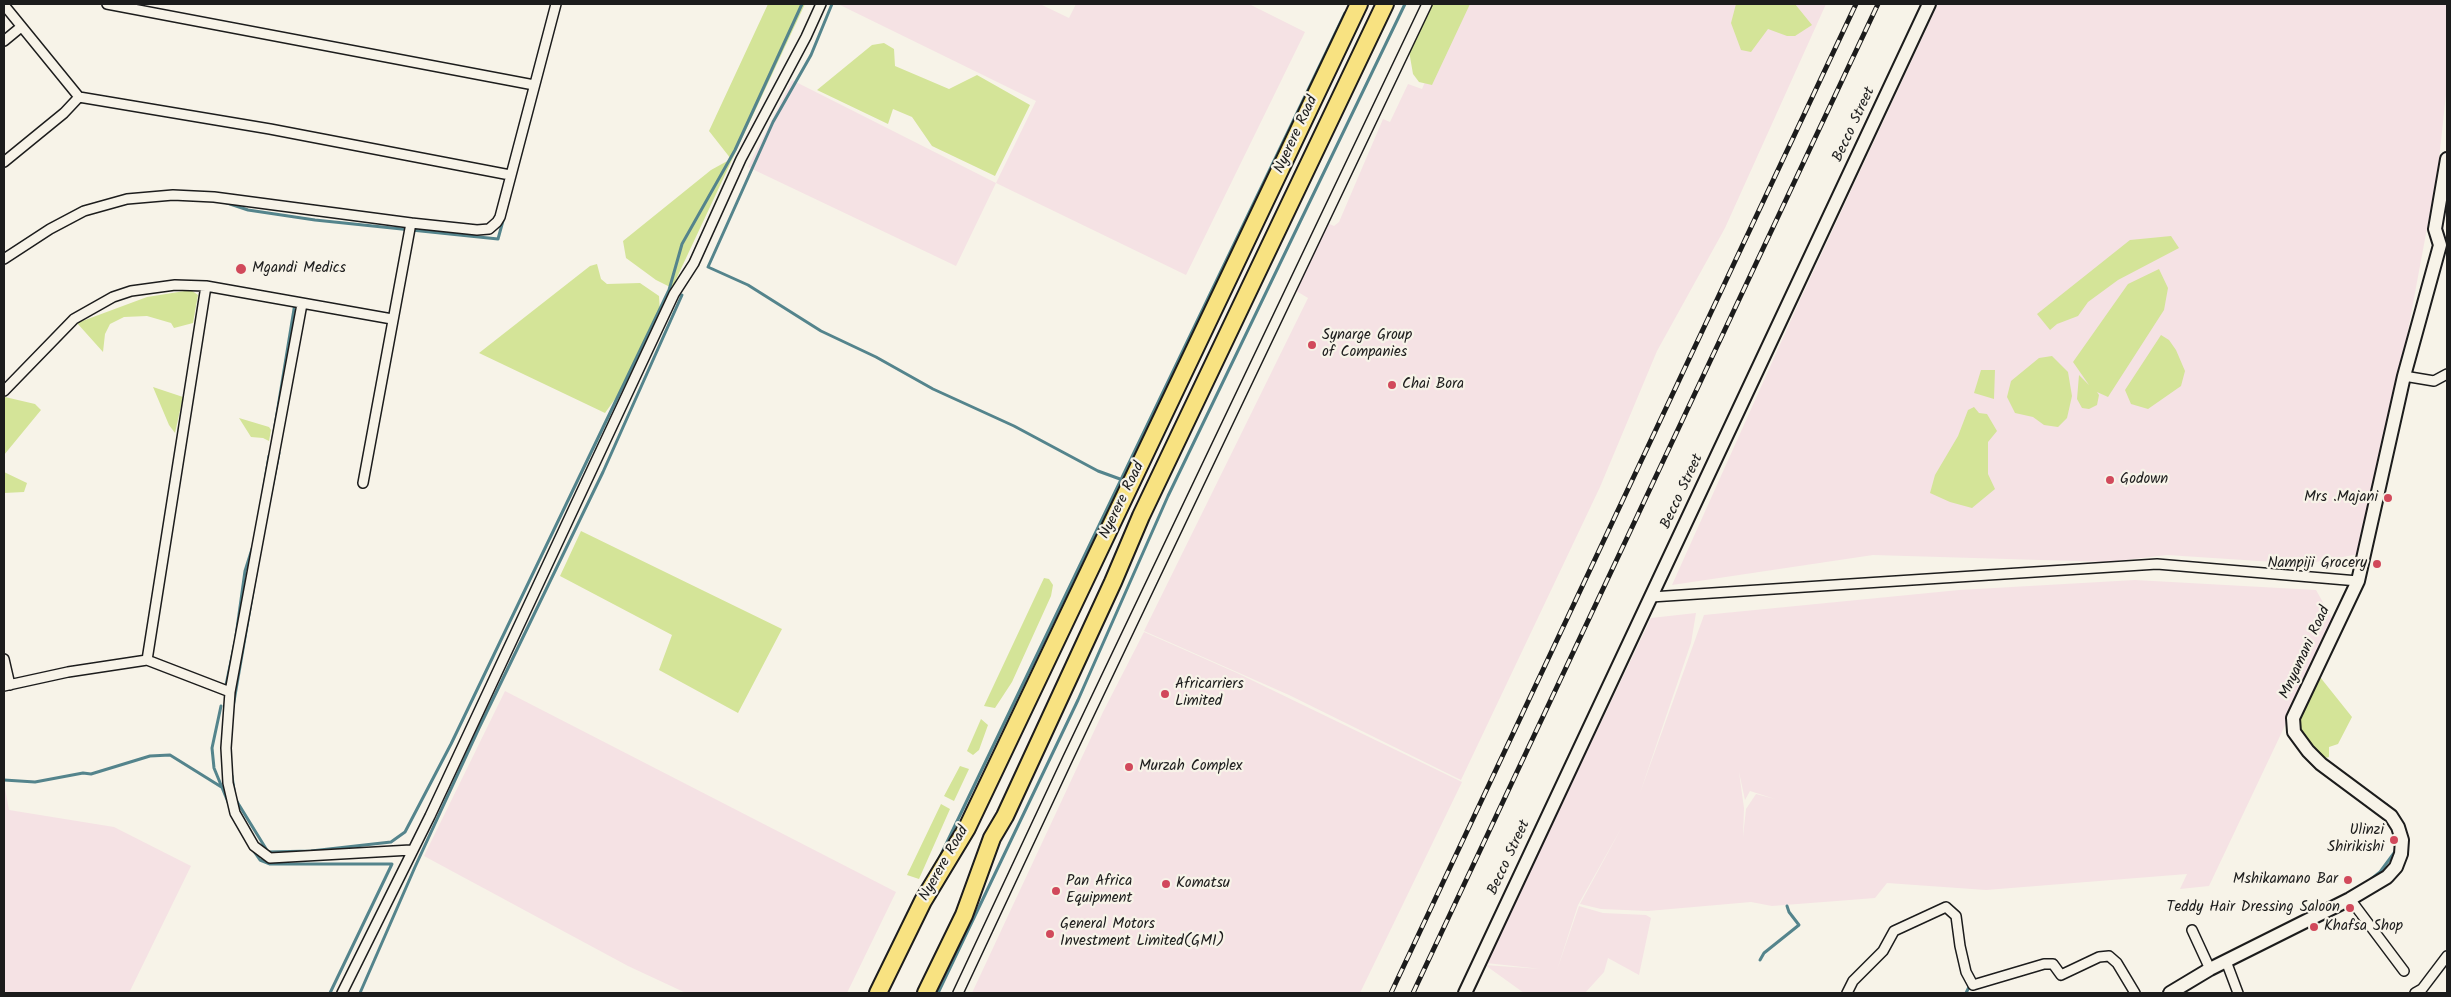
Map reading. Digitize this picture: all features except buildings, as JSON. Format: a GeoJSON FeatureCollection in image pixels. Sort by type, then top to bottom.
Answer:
{"type":"FeatureCollection","features":[{"type":"Feature","properties":{"kind":"highway","name":"Nyerere Road"},"geometry":{"type":"LineString","coordinates":[[878,993],[924,901],[975,811],[1359,4]]}},
{"type":"Feature","properties":{"kind":"highway","name":"Nyerere Road"},"geometry":{"type":"LineString","coordinates":[[926,993],[964,916],[992,838],[1005,816],[1113,582],[1141,516],[1385,4]]}},
{"type":"Feature","properties":{"kind":"street"},"geometry":{"type":"LineString","coordinates":[[106,4],[534,84]]}},
{"type":"Feature","properties":{"kind":"street"},"geometry":{"type":"LineString","coordinates":[[4,259],[50,229],[84,211],[127,199],[173,195],[214,197],[410,223],[477,230],[489,229],[497,222],[500,216],[556,4]]}},
{"type":"Feature","properties":{"kind":"street"},"geometry":{"type":"LineString","coordinates":[[342,993],[411,850],[430,816],[674,294],[694,263],[741,159],[806,37],[821,4]]}},
{"type":"Feature","properties":{"kind":"street"},"geometry":{"type":"LineString","coordinates":[[958,993],[1426,4]]}},
{"type":"Feature","properties":{"kind":"street","name":"Becco Street"},"geometry":{"type":"LineString","coordinates":[[1464,993],[1929,4]]}},
{"type":"Feature","properties":{"kind":"street"},"geometry":{"type":"LineString","coordinates":[[4,5],[79,97],[270,129],[510,175]]}},
{"type":"Feature","properties":{"kind":"street"},"geometry":{"type":"LineString","coordinates":[[4,41],[21,28]]}},
{"type":"Feature","properties":{"kind":"street"},"geometry":{"type":"LineString","coordinates":[[4,162],[64,113],[79,97]]}},
{"type":"Feature","properties":{"kind":"street","name":"Mnyamani Road"},"geometry":{"type":"LineString","coordinates":[[2170,993],[2210,969],[2350,900],[2387,877],[2396,867],[2401,854],[2402,840],[2398,827],[2391,816],[2321,764],[2308,752],[2294,732],[2293,718],[2358,581],[2404,376],[2444,246],[2435,229],[2447,159]]}},
{"type":"Feature","properties":{"kind":"street"},"geometry":{"type":"LineString","coordinates":[[363,483],[410,223]]}},
{"type":"Feature","properties":{"kind":"street"},"geometry":{"type":"LineString","coordinates":[[4,391],[74,319],[99,304],[131,291],[175,285],[206,286],[392,319]]}},
{"type":"Feature","properties":{"kind":"street"},"geometry":{"type":"LineString","coordinates":[[148,660],[206,286]]}},
{"type":"Feature","properties":{"kind":"street"},"geometry":{"type":"LineString","coordinates":[[302,304],[230,692],[226,748],[228,783],[235,813],[254,846],[261,854],[277,858],[390,849],[411,850]]}},
{"type":"Feature","properties":{"kind":"street"},"geometry":{"type":"LineString","coordinates":[[2404,376],[2434,381],[2447,374]]}},
{"type":"Feature","properties":{"kind":"street"},"geometry":{"type":"LineString","coordinates":[[1651,597],[2157,564],[2358,581]]}},
{"type":"Feature","properties":{"kind":"street"},"geometry":{"type":"LineString","coordinates":[[4,659],[7,686],[68,672],[148,660],[230,692]]}},
{"type":"Feature","properties":{"kind":"street"},"geometry":{"type":"LineString","coordinates":[[2350,900],[2404,971]]}},
{"type":"Feature","properties":{"kind":"street"},"geometry":{"type":"LineString","coordinates":[[1847,993],[1853,980],[1883,951],[1894,931],[1930,913],[1946,908],[1956,916],[1960,946],[1972,989],[2044,964],[2052,964],[2061,975],[2099,957],[2109,956],[2117,963],[2136,993]]}},
{"type":"Feature","properties":{"kind":"street"},"geometry":{"type":"LineString","coordinates":[[2192,930],[2210,969]]}},
{"type":"Feature","properties":{"kind":"street"},"geometry":{"type":"LineString","coordinates":[[2415,993],[2422,989],[2447,956]]}},
{"type":"Feature","properties":{"kind":"street"},"geometry":{"type":"LineString","coordinates":[[2226,961],[2238,993]]}},
{"type":"Feature","properties":{"kind":"shaded area"},"geometry":{"type":"Polygon","coordinates":[[[838,4],[1040,4],[1069,18],[1076,4],[1249,4],[1305,32],[1186,275],[996,183],[1036,101],[838,4]]]}},
{"type":"Feature","properties":{"kind":"shaded area"},"geometry":{"type":"Polygon","coordinates":[[[1459,4],[1826,4],[1725,228],[1657,351],[1600,487],[1461,780],[1289,695],[1144,631],[1308,298],[1293,289],[1323,221],[1334,226],[1339,222],[1383,119],[1390,122],[1408,84],[1422,89],[1459,4]]]}},
{"type":"Feature","properties":{"kind":"shaded area"},"geometry":{"type":"Polygon","coordinates":[[[1938,4],[2447,4],[2447,85],[2438,169],[2393,411],[2359,554],[2305,564],[2167,555],[2108,562],[1873,555],[1672,585],[1800,300],[1938,4]]]}},
{"type":"Feature","properties":{"kind":"shaded area"},"geometry":{"type":"Polygon","coordinates":[[[792,80],[996,183],[956,266],[748,167],[792,80]]]}},
{"type":"Feature","properties":{"kind":"shaded area"},"geometry":{"type":"Polygon","coordinates":[[[2135,580],[2316,590],[2334,622],[2209,886],[2180,889],[2187,874],[1986,890],[1887,883],[1875,898],[1772,906],[1751,902],[1648,911],[1601,909],[1580,904],[1623,825],[1578,905],[1557,970],[1579,906],[1603,913],[1646,915],[1651,918],[1639,975],[1608,958],[1604,972],[1585,993],[1524,993],[1485,965],[1541,969],[1486,963],[1651,618],[1696,613],[1691,643],[1640,793],[1704,615],[1959,590],[2135,580]],[[1739,772],[1744,808],[1743,837],[1746,809],[1756,794],[1775,799],[1750,791],[1745,800],[1739,772]]]}},
{"type":"Feature","properties":{"kind":"shaded area"},"geometry":{"type":"Polygon","coordinates":[[[1144,632],[1237,673],[1462,782],[1360,993],[972,993],[1103,712],[1144,632]]]}},
{"type":"Feature","properties":{"kind":"shaded area"},"geometry":{"type":"Polygon","coordinates":[[[505,691],[896,892],[847,993],[686,993],[628,966],[424,856],[505,691]]]}},
{"type":"Feature","properties":{"kind":"shaded area"},"geometry":{"type":"Polygon","coordinates":[[[4,783],[9,810],[114,827],[191,866],[129,993],[4,993],[4,783]]]}},
{"type":"Feature","properties":{"kind":"green space"},"geometry":{"type":"Polygon","coordinates":[[[768,4],[805,4],[672,288],[656,280],[626,258],[623,241],[711,170],[731,159],[709,131],[768,4]]]}},
{"type":"Feature","properties":{"kind":"green space"},"geometry":{"type":"Polygon","coordinates":[[[1431,4],[1470,4],[1432,85],[1419,82],[1413,74],[1409,51],[1431,4]]]}},
{"type":"Feature","properties":{"kind":"green space"},"geometry":{"type":"Polygon","coordinates":[[[1736,4],[1795,4],[1812,25],[1795,36],[1787,36],[1768,29],[1751,52],[1741,50],[1731,23],[1736,4]]]}},
{"type":"Feature","properties":{"kind":"green space"},"geometry":{"type":"Polygon","coordinates":[[[884,43],[894,49],[895,66],[949,89],[977,75],[1030,105],[995,176],[932,146],[912,117],[893,109],[888,124],[817,90],[872,45],[884,43]]]}},
{"type":"Feature","properties":{"kind":"green space"},"geometry":{"type":"Polygon","coordinates":[[[2171,236],[2179,248],[2118,280],[2088,302],[2078,316],[2057,324],[2050,330],[2037,314],[2130,240],[2171,236]]]}},
{"type":"Feature","properties":{"kind":"green space"},"geometry":{"type":"Polygon","coordinates":[[[597,264],[601,279],[607,284],[640,283],[659,296],[660,314],[630,378],[605,413],[479,353],[590,266],[597,264]]]}},
{"type":"Feature","properties":{"kind":"green space"},"geometry":{"type":"Polygon","coordinates":[[[2159,269],[2168,288],[2164,310],[2108,397],[2097,392],[2099,395],[2097,405],[2089,409],[2082,408],[2077,399],[2079,375],[2089,385],[2073,362],[2128,284],[2159,269]]]}},
{"type":"Feature","properties":{"kind":"green space"},"geometry":{"type":"Polygon","coordinates":[[[191,290],[198,295],[193,323],[174,328],[171,323],[147,316],[124,317],[110,324],[105,334],[103,352],[77,323],[147,297],[191,290]]]}},
{"type":"Feature","properties":{"kind":"green space"},"geometry":{"type":"Polygon","coordinates":[[[2161,335],[2169,340],[2176,350],[2185,371],[2181,386],[2148,409],[2131,404],[2125,390],[2161,335]]]}},
{"type":"Feature","properties":{"kind":"green space"},"geometry":{"type":"Polygon","coordinates":[[[2052,356],[2068,372],[2072,396],[2067,418],[2058,427],[2044,425],[2033,417],[2015,413],[2007,397],[2011,381],[2039,358],[2052,356]]]}},
{"type":"Feature","properties":{"kind":"green space"},"geometry":{"type":"Polygon","coordinates":[[[1981,370],[1995,370],[1994,399],[1974,393],[1981,370]]]}},
{"type":"Feature","properties":{"kind":"green space"},"geometry":{"type":"Polygon","coordinates":[[[153,387],[183,397],[175,433],[169,425],[153,387]]]}},
{"type":"Feature","properties":{"kind":"green space"},"geometry":{"type":"Polygon","coordinates":[[[5,397],[35,404],[41,410],[4,455],[5,397]]]}},
{"type":"Feature","properties":{"kind":"green space"},"geometry":{"type":"Polygon","coordinates":[[[1974,407],[1979,413],[1987,414],[1997,431],[1988,442],[1988,474],[1995,489],[1972,508],[1950,502],[1930,493],[1935,475],[1958,436],[1968,410],[1974,407]]]}},
{"type":"Feature","properties":{"kind":"green space"},"geometry":{"type":"Polygon","coordinates":[[[239,418],[269,427],[271,430],[269,441],[263,438],[251,437],[239,418]]]}},
{"type":"Feature","properties":{"kind":"green space"},"geometry":{"type":"Polygon","coordinates":[[[4,472],[27,483],[24,492],[4,493],[4,472]]]}},
{"type":"Feature","properties":{"kind":"green space"},"geometry":{"type":"Polygon","coordinates":[[[581,531],[782,629],[738,713],[659,670],[672,635],[560,576],[581,531]]]}},
{"type":"Feature","properties":{"kind":"green space"},"geometry":{"type":"Polygon","coordinates":[[[1044,578],[1049,579],[1053,585],[1051,596],[1012,682],[995,708],[984,706],[1044,578]]]}},
{"type":"Feature","properties":{"kind":"green space"},"geometry":{"type":"Polygon","coordinates":[[[2320,677],[2352,717],[2338,744],[2329,747],[2329,757],[2322,759],[2299,733],[2300,719],[2308,697],[2320,677]]]}},
{"type":"Feature","properties":{"kind":"green space"},"geometry":{"type":"Polygon","coordinates":[[[981,719],[988,725],[979,750],[973,755],[967,751],[981,719]]]}},
{"type":"Feature","properties":{"kind":"green space"},"geometry":{"type":"Polygon","coordinates":[[[960,766],[969,769],[954,801],[944,796],[960,766]]]}},
{"type":"Feature","properties":{"kind":"green space"},"geometry":{"type":"Polygon","coordinates":[[[941,804],[950,809],[919,879],[907,875],[941,804]]]}},
{"type":"Feature","properties":{"kind":"waterway"},"geometry":{"type":"LineString","coordinates":[[236,800],[268,852],[311,851],[391,842],[405,832],[451,744],[669,290],[682,244],[735,150],[802,4]]}},
{"type":"Feature","properties":{"kind":"waterway"},"geometry":{"type":"LineString","coordinates":[[832,4],[811,55],[773,122],[708,267],[748,285],[821,331],[876,357],[933,389],[1014,426],[1098,471],[1120,479]]}},
{"type":"Feature","properties":{"kind":"waterway"},"geometry":{"type":"LineString","coordinates":[[938,993],[1078,700],[1168,496],[1405,4]]}},
{"type":"Feature","properties":{"kind":"waterway"},"geometry":{"type":"LineString","coordinates":[[936,865],[1345,13]]}},
{"type":"Feature","properties":{"kind":"waterway"},"geometry":{"type":"LineString","coordinates":[[224,202],[248,210],[315,220],[498,239],[504,217]]}},
{"type":"Feature","properties":{"kind":"waterway"},"geometry":{"type":"LineString","coordinates":[[360,993],[479,728],[603,472],[682,295]]}},
{"type":"Feature","properties":{"kind":"waterway"},"geometry":{"type":"LineString","coordinates":[[273,438],[295,303]]}},
{"type":"Feature","properties":{"kind":"waterway"},"geometry":{"type":"LineString","coordinates":[[267,513],[279,453]]}},
{"type":"Feature","properties":{"kind":"waterway"},"geometry":{"type":"LineString","coordinates":[[262,499],[269,456]]}},
{"type":"Feature","properties":{"kind":"waterway"},"geometry":{"type":"LineString","coordinates":[[236,636],[245,571],[252,549]]}},
{"type":"Feature","properties":{"kind":"waterway"},"geometry":{"type":"LineString","coordinates":[[233,707],[257,568]]}},
{"type":"Feature","properties":{"kind":"waterway"},"geometry":{"type":"LineString","coordinates":[[226,685],[235,642]]}},
{"type":"Feature","properties":{"kind":"waterway"},"geometry":{"type":"LineString","coordinates":[[221,706],[212,748],[214,768],[228,802]]}},
{"type":"Feature","properties":{"kind":"waterway"},"geometry":{"type":"LineString","coordinates":[[4,780],[35,782],[83,773],[91,774],[150,756],[170,755],[223,788]]}},
{"type":"Feature","properties":{"kind":"waterway"},"geometry":{"type":"LineString","coordinates":[[232,776],[234,790]]}},
{"type":"Feature","properties":{"kind":"waterway"},"geometry":{"type":"LineString","coordinates":[[2380,801],[2387,805]]}},
{"type":"Feature","properties":{"kind":"waterway"},"geometry":{"type":"LineString","coordinates":[[2370,880],[2380,872],[2397,849]]}},
{"type":"Feature","properties":{"kind":"waterway"},"geometry":{"type":"LineString","coordinates":[[253,850],[260,860],[270,864],[392,864],[330,993]]}},
{"type":"Feature","properties":{"kind":"waterway"},"geometry":{"type":"LineString","coordinates":[[1760,960],[1764,953],[1799,925],[1789,912],[1787,906]]}},
{"type":"Feature","properties":{"kind":"waterway"},"geometry":{"type":"LineString","coordinates":[[1966,993],[1970,985]]}},
{"type":"Feature","properties":{"kind":"railway"},"geometry":{"type":"LineString","coordinates":[[1391,993],[1856,4]]}},
{"type":"Feature","properties":{"kind":"railway"},"geometry":{"type":"LineString","coordinates":[[1413,993],[1878,4]]}},
{"type":"Feature","properties":{"kind":"place","name":"Mgandi Medics"},"geometry":{"type":"Point","coordinates":[241,269]}},
{"type":"Feature","properties":{"kind":"place","name":"Synarge Group of Companies"},"geometry":{"type":"Point","coordinates":[1312,345]}},
{"type":"Feature","properties":{"kind":"place","name":"Chai Bora"},"geometry":{"type":"Point","coordinates":[1392,385]}},
{"type":"Feature","properties":{"kind":"place","name":"Godown"},"geometry":{"type":"Point","coordinates":[2110,480]}},
{"type":"Feature","properties":{"kind":"place","name":"Mrs .Majani"},"geometry":{"type":"Point","coordinates":[2388,498]}},
{"type":"Feature","properties":{"kind":"place","name":"Nampiji Grocery"},"geometry":{"type":"Point","coordinates":[2377,564]}},
{"type":"Feature","properties":{"kind":"place","name":"Africarriers Limited"},"geometry":{"type":"Point","coordinates":[1165,694]}},
{"type":"Feature","properties":{"kind":"place","name":"Murzah Complex"},"geometry":{"type":"Point","coordinates":[1129,767]}},
{"type":"Feature","properties":{"kind":"place","name":"Ulinzi Shirikishi"},"geometry":{"type":"Point","coordinates":[2394,840]}},
{"type":"Feature","properties":{"kind":"place","name":"Mshikamano Bar"},"geometry":{"type":"Point","coordinates":[2348,880]}},
{"type":"Feature","properties":{"kind":"place","name":"Komatsu"},"geometry":{"type":"Point","coordinates":[1166,884]}},
{"type":"Feature","properties":{"kind":"place","name":"Pan Africa Equipment"},"geometry":{"type":"Point","coordinates":[1056,891]}},
{"type":"Feature","properties":{"kind":"place","name":"Teddy Hair Dressing Saloon"},"geometry":{"type":"Point","coordinates":[2350,908]}},
{"type":"Feature","properties":{"kind":"place","name":"Khafsa Shop"},"geometry":{"type":"Point","coordinates":[2314,927]}},
{"type":"Feature","properties":{"kind":"place","name":"General Motors Investment Limited(GMI)"},"geometry":{"type":"Point","coordinates":[1050,934]}}]}
